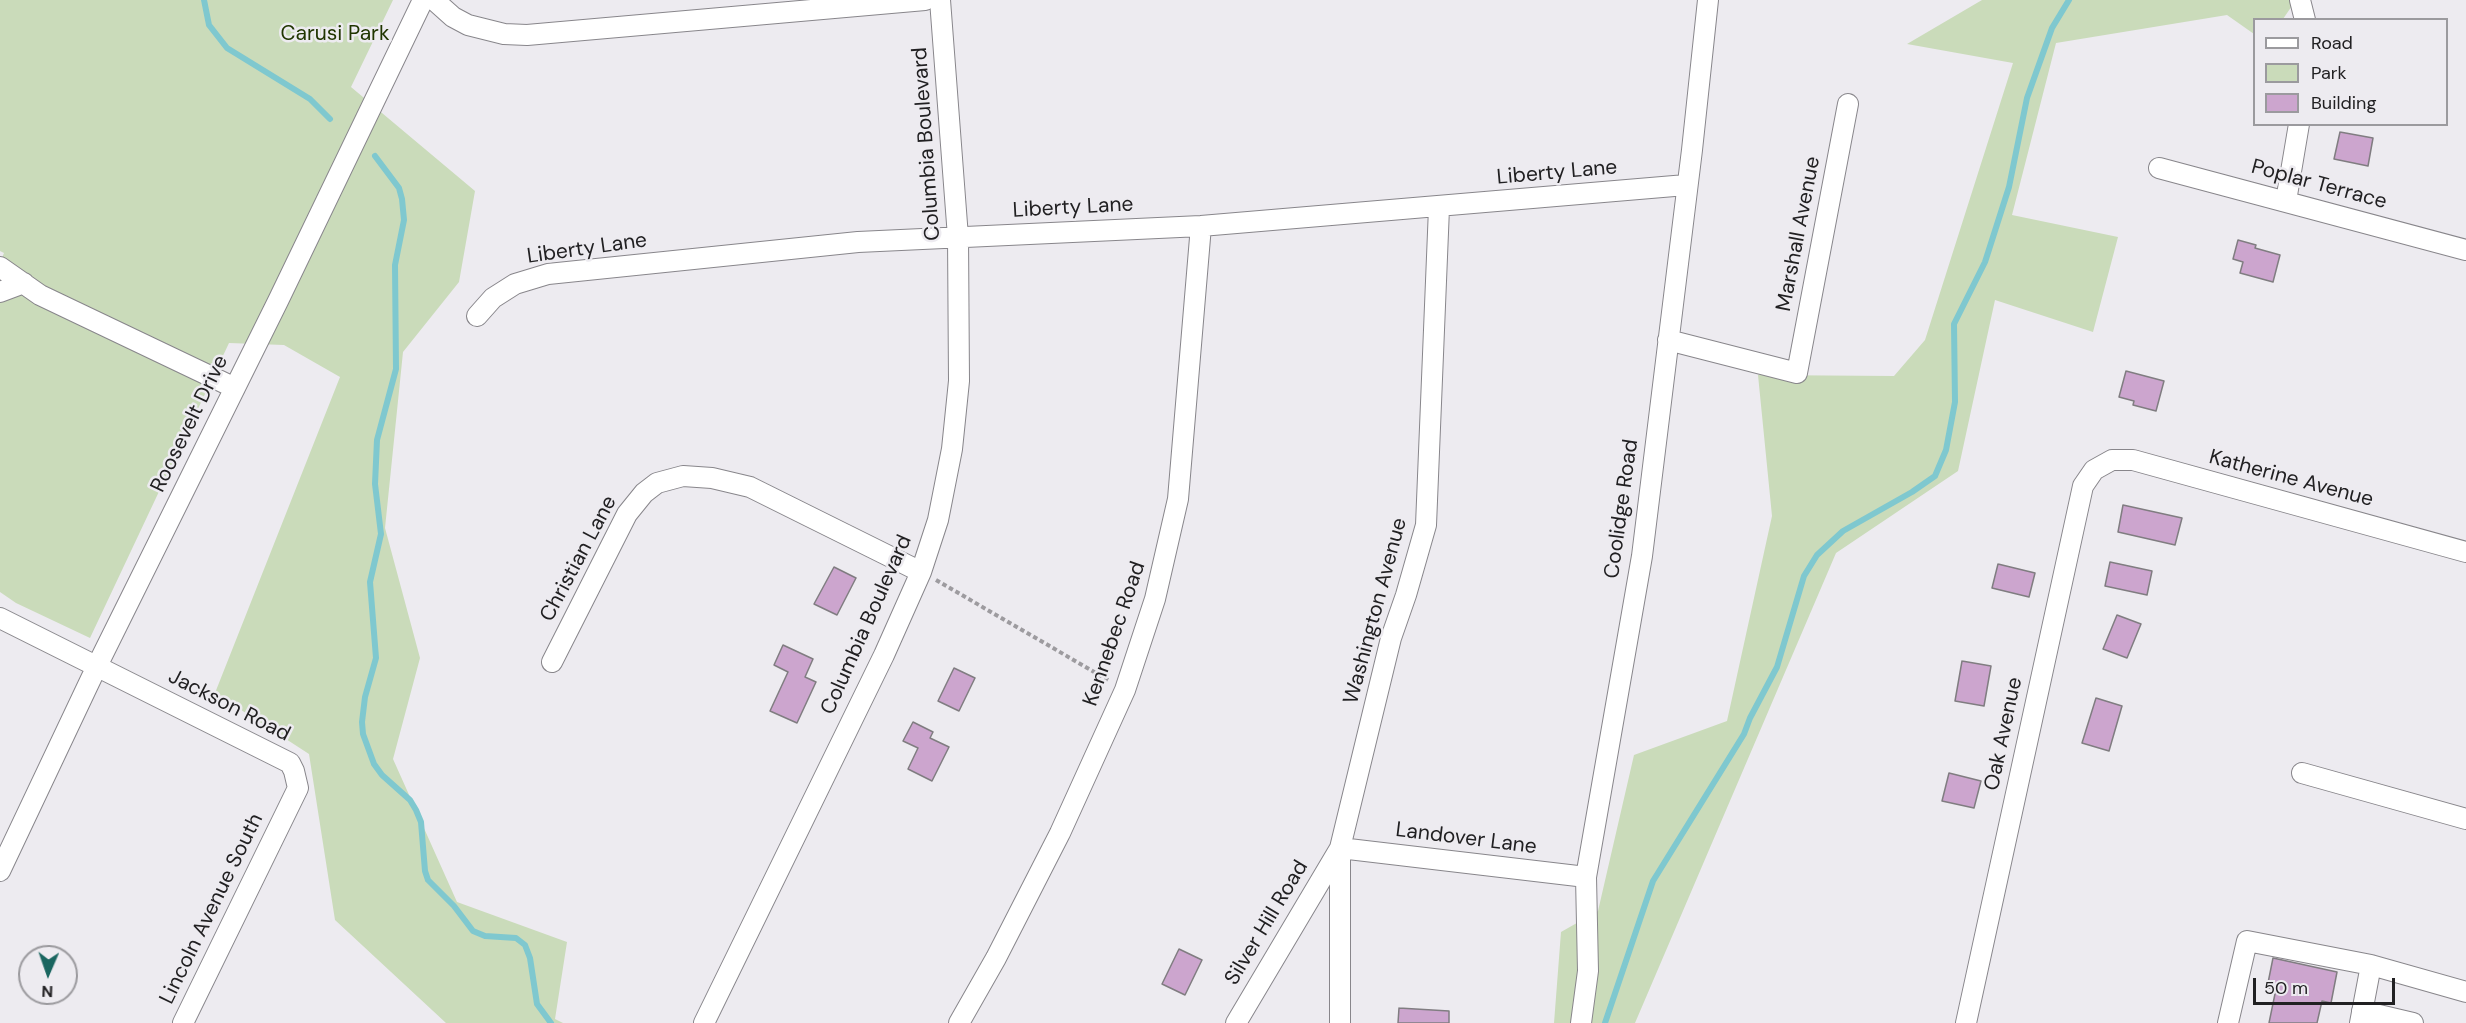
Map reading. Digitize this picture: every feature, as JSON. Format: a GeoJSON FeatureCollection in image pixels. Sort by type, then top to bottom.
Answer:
{"type":"FeatureCollection","features":[{"type":"Feature","properties":{"kind":"street","name":"Roosevelt Drive"},"geometry":{"type":"LineString","coordinates":[[0,870],[97,666],[423,0]]}},
{"type":"Feature","properties":{"kind":"street"},"geometry":{"type":"LineString","coordinates":[[434,0],[468,25],[504,34],[527,35],[925,0]]}},
{"type":"Feature","properties":{"kind":"street","name":"Columbia Boulevard"},"geometry":{"type":"LineString","coordinates":[[705,1022],[884,655],[921,572],[938,520],[952,449],[959,381],[958,237],[940,0]]}},
{"type":"Feature","properties":{"kind":"street","name":"Coolidge Road"},"geometry":{"type":"LineString","coordinates":[[1581,1023],[1588,971],[1586,877],[1642,556],[1708,0]]}},
{"type":"Feature","properties":{"kind":"street"},"geometry":{"type":"LineString","coordinates":[[2301,0],[2305,18]]}},
{"type":"Feature","properties":{"kind":"street","name":"Marshall Avenue"},"geometry":{"type":"LineString","coordinates":[[1668,340],[1797,373],[1848,104]]}},
{"type":"Feature","properties":{"kind":"street"},"geometry":{"type":"LineString","coordinates":[[2286,201],[2299,126]]}},
{"type":"Feature","properties":{"kind":"street","name":"Poplar Terrace"},"geometry":{"type":"LineString","coordinates":[[2159,168],[2466,250]]}},
{"type":"Feature","properties":{"kind":"street","name":"Liberty Lane"},"geometry":{"type":"LineString","coordinates":[[477,316],[493,298],[515,284],[548,274],[858,242],[1201,226],[1439,208],[1686,185]]}},
{"type":"Feature","properties":{"kind":"street","name":"Washington Avenue"},"geometry":{"type":"LineString","coordinates":[[1340,1023],[1340,848],[1391,638],[1426,525],[1439,208]]}},
{"type":"Feature","properties":{"kind":"street","name":"Kennebec Road"},"geometry":{"type":"LineString","coordinates":[[959,1023],[996,958],[1060,833],[1125,690],[1155,599],[1178,499],[1201,226]]}},
{"type":"Feature","properties":{"kind":"street"},"geometry":{"type":"LineString","coordinates":[[0,267],[40,295],[235,388]]}},
{"type":"Feature","properties":{"kind":"street"},"geometry":{"type":"LineString","coordinates":[[0,292],[24,283]]}},
{"type":"Feature","properties":{"kind":"street","name":"Katherine Avenue"},"geometry":{"type":"LineString","coordinates":[[2103,464],[2117,459],[2133,460],[2466,552]]}},
{"type":"Feature","properties":{"kind":"street","name":"Oak Avenue"},"geometry":{"type":"LineString","coordinates":[[1966,1023],[2083,486],[2087,477],[2103,464]]}},
{"type":"Feature","properties":{"kind":"street","name":"Christian Lane"},"geometry":{"type":"LineString","coordinates":[[552,662],[627,514],[644,493],[657,483],[683,476],[712,478],[750,487],[921,572]]}},
{"type":"Feature","properties":{"kind":"street","name":"Jackson Road"},"geometry":{"type":"LineString","coordinates":[[0,618],[290,763],[298,788],[285,815]]}},
{"type":"Feature","properties":{"kind":"street"},"geometry":{"type":"LineString","coordinates":[[2302,773],[2466,819]]}},
{"type":"Feature","properties":{"kind":"street","name":"Lincoln Avenue South"},"geometry":{"type":"LineString","coordinates":[[183,1023],[285,815]]}},
{"type":"Feature","properties":{"kind":"street","name":"Landover Lane"},"geometry":{"type":"LineString","coordinates":[[1340,848],[1586,877]]}},
{"type":"Feature","properties":{"kind":"street","name":"Silver Hill Road"},"geometry":{"type":"LineString","coordinates":[[1236,1023],[1340,848]]}},
{"type":"Feature","properties":{"kind":"street"},"geometry":{"type":"LineString","coordinates":[[2228,1023],[2247,940],[2371,964],[2466,992]]}},
{"type":"Feature","properties":{"kind":"street"},"geometry":{"type":"LineString","coordinates":[[2371,964],[2361,1017],[2413,1023]]}},
{"type":"Feature","properties":{"kind":"path"},"geometry":{"type":"LineString","coordinates":[[921,572],[1125,690]]}},
{"type":"Feature","properties":{"kind":"green space","name":"Carusi Park"},"geometry":{"type":"Polygon","coordinates":[[[0,0],[393,0],[351,87],[475,191],[459,282],[403,352],[385,528],[420,658],[393,759],[457,902],[567,942],[555,1019],[563,1023],[446,1023],[335,920],[309,754],[215,693],[340,377],[284,345],[229,343],[90,638],[16,603],[0,592],[0,263],[4,253],[0,251],[0,0]]]}},
{"type":"Feature","properties":{"kind":"green space"},"geometry":{"type":"Polygon","coordinates":[[[1982,0],[2296,0],[2284,18],[2253,18],[2253,33],[2227,15],[2056,43],[2012,215],[2118,237],[2093,332],[1995,300],[1958,471],[1836,553],[1635,1023],[1554,1023],[1561,932],[1598,911],[1634,755],[1727,721],[1772,516],[1758,375],[1894,376],[1925,340],[2013,63],[1907,44],[1982,0]]]}},
{"type":"Feature","properties":{"kind":"building"},"geometry":{"type":"Polygon","coordinates":[[[2340,132],[2373,138],[2368,166],[2334,159],[2340,132]]]}},
{"type":"Feature","properties":{"kind":"building"},"geometry":{"type":"Polygon","coordinates":[[[2238,240],[2256,245],[2255,248],[2280,255],[2273,282],[2240,273],[2243,262],[2233,259],[2238,240]]]}},
{"type":"Feature","properties":{"kind":"building"},"geometry":{"type":"Polygon","coordinates":[[[2126,371],[2164,381],[2156,411],[2133,405],[2134,401],[2119,397],[2126,371]]]}},
{"type":"Feature","properties":{"kind":"building"},"geometry":{"type":"Polygon","coordinates":[[[2123,505],[2182,518],[2175,545],[2118,532],[2123,505]]]}},
{"type":"Feature","properties":{"kind":"building"},"geometry":{"type":"Polygon","coordinates":[[[2110,562],[2152,571],[2147,595],[2105,586],[2110,562]]]}},
{"type":"Feature","properties":{"kind":"building"},"geometry":{"type":"Polygon","coordinates":[[[1998,564],[2035,573],[2029,597],[1992,588],[1998,564]]]}},
{"type":"Feature","properties":{"kind":"building"},"geometry":{"type":"Polygon","coordinates":[[[834,567],[856,578],[837,615],[814,604],[834,567]]]}},
{"type":"Feature","properties":{"kind":"building"},"geometry":{"type":"Polygon","coordinates":[[[2117,615],[2141,624],[2127,658],[2103,649],[2117,615]]]}},
{"type":"Feature","properties":{"kind":"building"},"geometry":{"type":"Polygon","coordinates":[[[783,645],[813,659],[805,677],[816,682],[797,723],[770,711],[788,672],[774,665],[783,645]]]}},
{"type":"Feature","properties":{"kind":"building"},"geometry":{"type":"Polygon","coordinates":[[[1962,661],[1991,666],[1984,706],[1955,701],[1962,661]]]}},
{"type":"Feature","properties":{"kind":"building"},"geometry":{"type":"Polygon","coordinates":[[[954,668],[975,678],[959,711],[938,701],[954,668]]]}},
{"type":"Feature","properties":{"kind":"building"},"geometry":{"type":"Polygon","coordinates":[[[2096,698],[2122,706],[2109,751],[2082,743],[2096,698]]]}},
{"type":"Feature","properties":{"kind":"building"},"geometry":{"type":"Polygon","coordinates":[[[913,722],[933,732],[930,738],[949,747],[932,781],[908,769],[918,748],[903,741],[913,722]]]}},
{"type":"Feature","properties":{"kind":"building"},"geometry":{"type":"Polygon","coordinates":[[[1949,773],[1981,781],[1974,808],[1942,801],[1949,773]]]}},
{"type":"Feature","properties":{"kind":"building"},"geometry":{"type":"Polygon","coordinates":[[[1179,949],[1202,960],[1185,995],[1162,984],[1179,949]]]}},
{"type":"Feature","properties":{"kind":"building"},"geometry":{"type":"Polygon","coordinates":[[[2273,958],[2337,972],[2331,1003],[2322,1001],[2317,1023],[2269,1023],[2276,989],[2267,988],[2273,958]]]}},
{"type":"Feature","properties":{"kind":"building"},"geometry":{"type":"Polygon","coordinates":[[[1399,1008],[1449,1011],[1449,1023],[1398,1023],[1399,1008]]]}},
{"type":"Feature","properties":{"kind":"waterway"},"geometry":{"type":"LineString","coordinates":[[204,0],[209,25],[227,48],[310,99],[330,119]]}},
{"type":"Feature","properties":{"kind":"waterway"},"geometry":{"type":"LineString","coordinates":[[1605,1023],[1653,881],[1744,734],[1777,667],[1804,576],[1817,555],[1843,531],[1912,492],[1935,476],[1946,450],[1955,402],[1954,324],[1985,262],[2009,187],[2027,98],[2052,28],[2069,0]]}},
{"type":"Feature","properties":{"kind":"waterway"},"geometry":{"type":"LineString","coordinates":[[375,156],[399,188],[404,220],[395,265],[396,369],[377,440],[375,484],[381,534],[370,582],[376,658],[365,697],[363,734],[374,764],[382,775],[410,800],[416,810],[421,822],[425,871],[428,880],[454,906],[473,931],[485,936],[516,938],[525,945],[530,958],[537,1004],[551,1023]]}}]}
